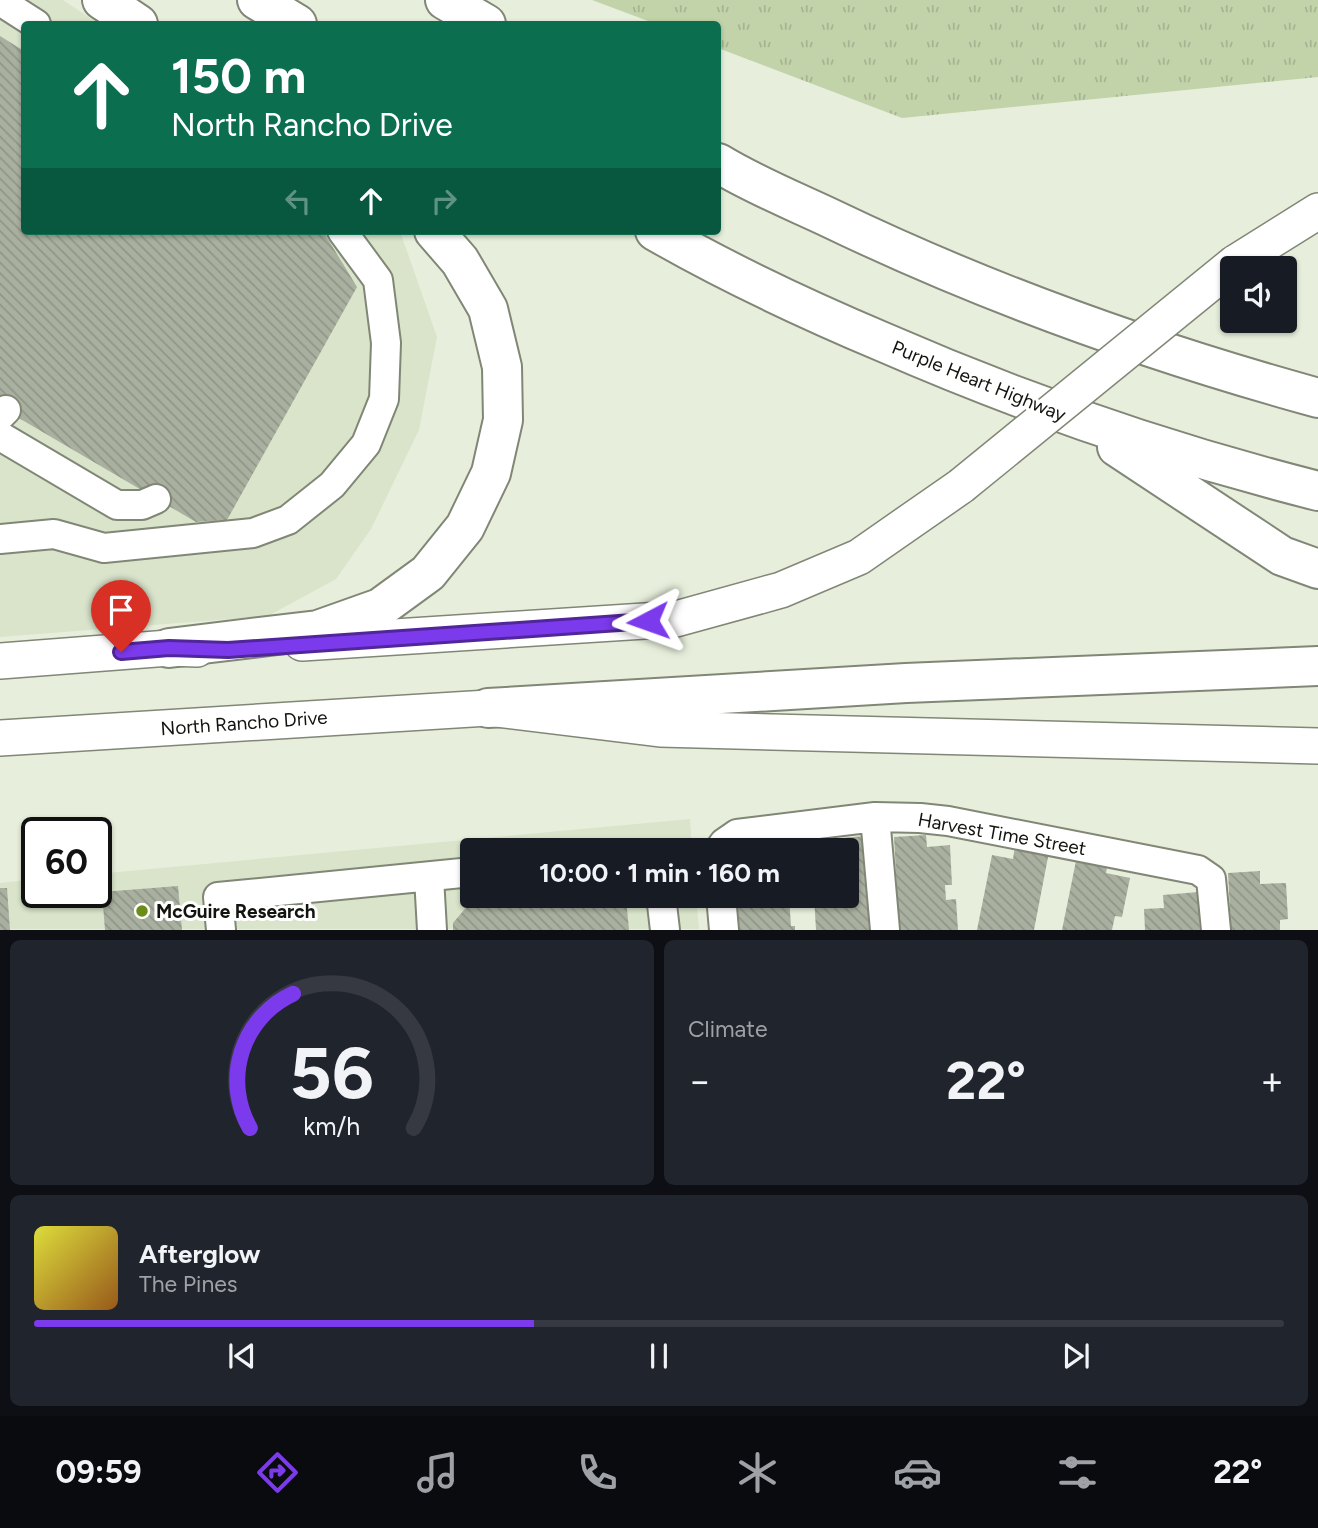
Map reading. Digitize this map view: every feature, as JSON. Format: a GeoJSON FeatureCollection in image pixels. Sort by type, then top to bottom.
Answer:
{"type":"FeatureCollection","features":[{"type":"Feature","properties":{"kind":"highway"},"geometry":{"type":"LineString","coordinates":[[102,0],[134,21]]}},
{"type":"Feature","properties":{"kind":"highway"},"geometry":{"type":"LineString","coordinates":[[257,0],[292,21]]}},
{"type":"Feature","properties":{"kind":"highway"},"geometry":{"type":"LineString","coordinates":[[445,0],[481,21]]}},
{"type":"Feature","properties":{"kind":"highway"},"geometry":{"type":"LineString","coordinates":[[721,164],[911,258],[1082,325],[1239,376],[1318,398]]}},
{"type":"Feature","properties":{"kind":"highway"},"geometry":{"type":"LineString","coordinates":[[169,648],[318,630],[380,608],[428,573],[465,527],[491,473],[502,420],[502,366],[488,309],[460,261],[437,235]]}},
{"type":"Feature","properties":{"kind":"highway","name":"Purple Heart Highway"},"geometry":{"type":"LineString","coordinates":[[663,235],[772,293],[978,384],[1234,470],[1318,491]]}},
{"type":"Feature","properties":{"kind":"highway"},"geometry":{"type":"LineString","coordinates":[[1076,419],[1282,556],[1318,569]]}},
{"type":"Feature","properties":{"kind":"highway"},"geometry":{"type":"LineString","coordinates":[[488,708],[906,683],[1318,666]]}},
{"type":"Feature","properties":{"kind":"main road"},"geometry":{"type":"LineString","coordinates":[[0,661],[169,648],[228,650],[676,619],[781,590],[859,556],[961,486],[1235,263],[1318,211]]}},
{"type":"Feature","properties":{"kind":"main road","name":"North Rancho Drive"},"geometry":{"type":"LineString","coordinates":[[0,738],[488,708],[660,729],[1318,746]]}},
{"type":"Feature","properties":{"kind":"street"},"geometry":{"type":"LineString","coordinates":[[0,1],[31,21]]}},
{"type":"Feature","properties":{"kind":"street"},"geometry":{"type":"LineString","coordinates":[[5,535],[54,534],[104,548],[253,533],[289,520],[332,485],[366,444],[384,399],[386,343],[378,280],[345,235]]}},
{"type":"Feature","properties":{"kind":"street"},"geometry":{"type":"LineString","coordinates":[[2,421],[117,505],[142,505],[156,499]]}},
{"type":"Feature","properties":{"kind":"street"},"geometry":{"type":"LineString","coordinates":[[875,817],[885,929]]}},
{"type":"Feature","properties":{"kind":"street","name":"Harvest Time Street"},"geometry":{"type":"LineString","coordinates":[[732,838],[737,834],[875,817],[948,821],[1198,870],[1211,879],[1216,929]]}},
{"type":"Feature","properties":{"kind":"street"},"geometry":{"type":"LineString","coordinates":[[221,929],[218,897],[460,873]]}},
{"type":"Feature","properties":{"kind":"street"},"geometry":{"type":"LineString","coordinates":[[429,877],[432,929]]}},
{"type":"Feature","properties":{"kind":"street"},"geometry":{"type":"LineString","coordinates":[[662,908],[665,929]]}},
{"type":"Feature","properties":{"kind":"street"},"geometry":{"type":"LineString","coordinates":[[722,908],[724,929]]}},
{"type":"Feature","properties":{"kind":"shaded area"},"geometry":{"type":"Polygon","coordinates":[[[0,0],[63,0],[94,21],[21,21],[21,235],[401,235],[437,337],[419,430],[371,529],[336,579],[268,616],[0,637],[0,0]]]}},
{"type":"Feature","properties":{"kind":"shaded area"},"geometry":{"type":"Polygon","coordinates":[[[690,819],[691,838],[485,838],[690,819]]]}},
{"type":"Feature","properties":{"kind":"shaded area"},"geometry":{"type":"Polygon","coordinates":[[[460,840],[460,908],[697,908],[699,929],[0,929],[0,883],[21,881],[21,908],[112,908],[112,873],[460,840]]]}},
{"type":"Feature","properties":{"kind":"green space"},"geometry":{"type":"Polygon","coordinates":[[[592,0],[1318,0],[1318,77],[902,118],[721,49],[721,21],[648,21],[592,0]]]}},
{"type":"Feature","properties":{"kind":"building"},"geometry":{"type":"Polygon","coordinates":[[[0,36],[21,49],[21,235],[325,235],[357,287],[227,520],[196,522],[0,407],[0,36]]]}},
{"type":"Feature","properties":{"kind":"building"},"geometry":{"type":"Polygon","coordinates":[[[926,835],[927,847],[950,845],[952,885],[945,885],[946,900],[956,899],[958,930],[899,930],[894,837],[926,835]]]}},
{"type":"Feature","properties":{"kind":"building"},"geometry":{"type":"Polygon","coordinates":[[[865,836],[872,930],[816,930],[815,908],[859,908],[859,838],[842,838],[865,836]]]}},
{"type":"Feature","properties":{"kind":"building"},"geometry":{"type":"Polygon","coordinates":[[[1015,846],[1049,852],[1034,930],[977,930],[992,855],[1013,859],[1015,846]]]}},
{"type":"Feature","properties":{"kind":"building"},"geometry":{"type":"Polygon","coordinates":[[[1077,856],[1108,862],[1106,873],[1130,878],[1122,917],[1115,916],[1112,930],[1062,930],[1077,856]]]}},
{"type":"Feature","properties":{"kind":"building"},"geometry":{"type":"Polygon","coordinates":[[[1260,871],[1260,884],[1286,883],[1288,919],[1280,920],[1280,930],[1231,930],[1228,873],[1260,871]]]}},
{"type":"Feature","properties":{"kind":"building","name":"McGuire Research"},"geometry":{"type":"Polygon","coordinates":[[[178,886],[182,930],[105,930],[103,908],[112,908],[112,891],[178,886]]]}},
{"type":"Feature","properties":{"kind":"building"},"geometry":{"type":"Polygon","coordinates":[[[0,888],[7,888],[10,930],[0,930],[0,888]]]}},
{"type":"Feature","properties":{"kind":"building"},"geometry":{"type":"Polygon","coordinates":[[[1198,892],[1200,930],[1145,930],[1144,909],[1164,908],[1163,895],[1198,892]]]}},
{"type":"Feature","properties":{"kind":"building"},"geometry":{"type":"Polygon","coordinates":[[[466,908],[627,908],[629,930],[453,930],[453,923],[466,908]]]}},
{"type":"Feature","properties":{"kind":"building"},"geometry":{"type":"Polygon","coordinates":[[[736,908],[790,908],[791,926],[795,926],[795,930],[737,930],[736,908]]]}},
{"type":"Feature","properties":{"kind":"place","name":"McGuire Research"},"geometry":{"type":"Point","coordinates":[142,911]}},
{"type":"Feature","properties":{"kind":"route"},"geometry":{"type":"LineString","coordinates":[[121,652],[169,648],[228,650],[648,621]]}}]}
